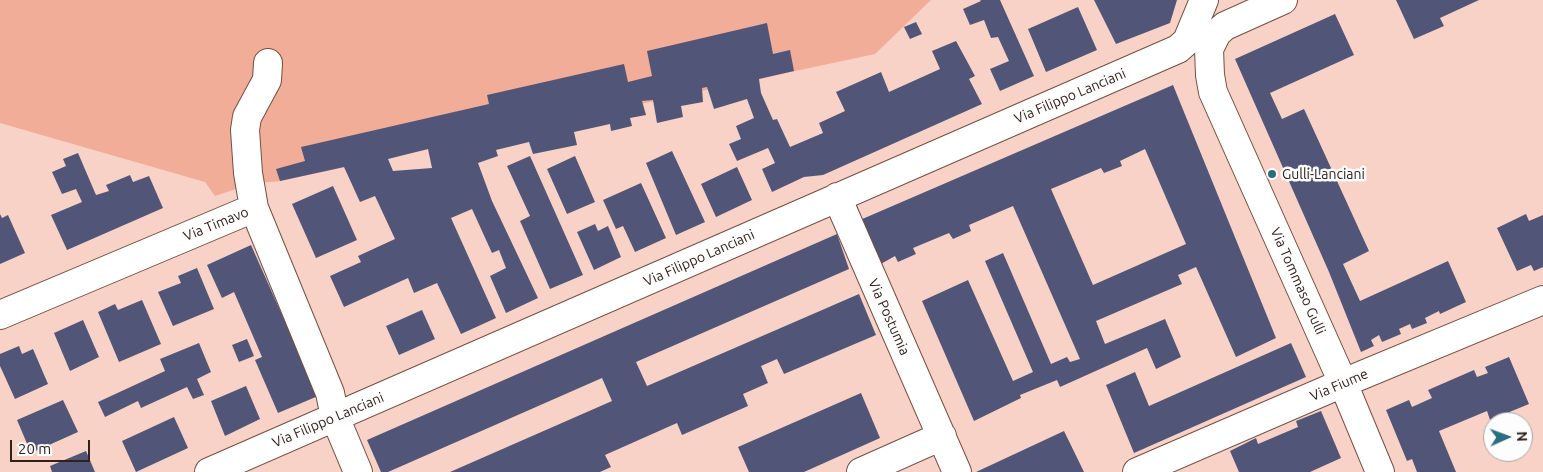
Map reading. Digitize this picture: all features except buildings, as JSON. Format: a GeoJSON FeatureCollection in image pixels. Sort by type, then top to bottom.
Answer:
{"type":"FeatureCollection","features":[{"type":"Feature","properties":{"kind":"street"},"geometry":{"type":"LineString","coordinates":[[1182,45],[1204,0]]}},
{"type":"Feature","properties":{"kind":"street"},"geometry":{"type":"LineString","coordinates":[[1227,13],[1277,3]]}},
{"type":"Feature","properties":{"kind":"street","name":"Via Tommaso Gulli"},"geometry":{"type":"LineString","coordinates":[[1213,92],[1209,49],[1227,13]]}},
{"type":"Feature","properties":{"kind":"street","name":"Via Tommaso Gulli"},"geometry":{"type":"LineString","coordinates":[[1182,45],[1213,92],[1343,383],[1380,472]]}},
{"type":"Feature","properties":{"kind":"street","name":"Via Filippo Lanciani"},"geometry":{"type":"LineString","coordinates":[[209,472],[1182,45]]}},
{"type":"Feature","properties":{"kind":"street"},"geometry":{"type":"LineString","coordinates":[[254,208],[248,173],[245,130],[247,117],[266,80],[268,63]]}},
{"type":"Feature","properties":{"kind":"street","name":"Via Postumia"},"geometry":{"type":"LineString","coordinates":[[837,197],[957,472]]}},
{"type":"Feature","properties":{"kind":"street","name":"Via Timavo"},"geometry":{"type":"LineString","coordinates":[[0,315],[254,208],[330,393],[335,417],[358,472]]}},
{"type":"Feature","properties":{"kind":"street","name":"Via Fiume"},"geometry":{"type":"LineString","coordinates":[[1137,472],[1343,383],[1543,300]]}},
{"type":"Feature","properties":{"kind":"street"},"geometry":{"type":"LineString","coordinates":[[861,472],[942,436]]}},
{"type":"Feature","properties":{"kind":"shaded area"},"geometry":{"type":"Polygon","coordinates":[[[0,0],[931,0],[875,54],[280,181],[251,184],[215,196],[205,182],[0,123],[0,0]]]}},
{"type":"Feature","properties":{"kind":"place","name":"Gulli-Lanciani"},"geometry":{"type":"Point","coordinates":[1272,174]}}]}
